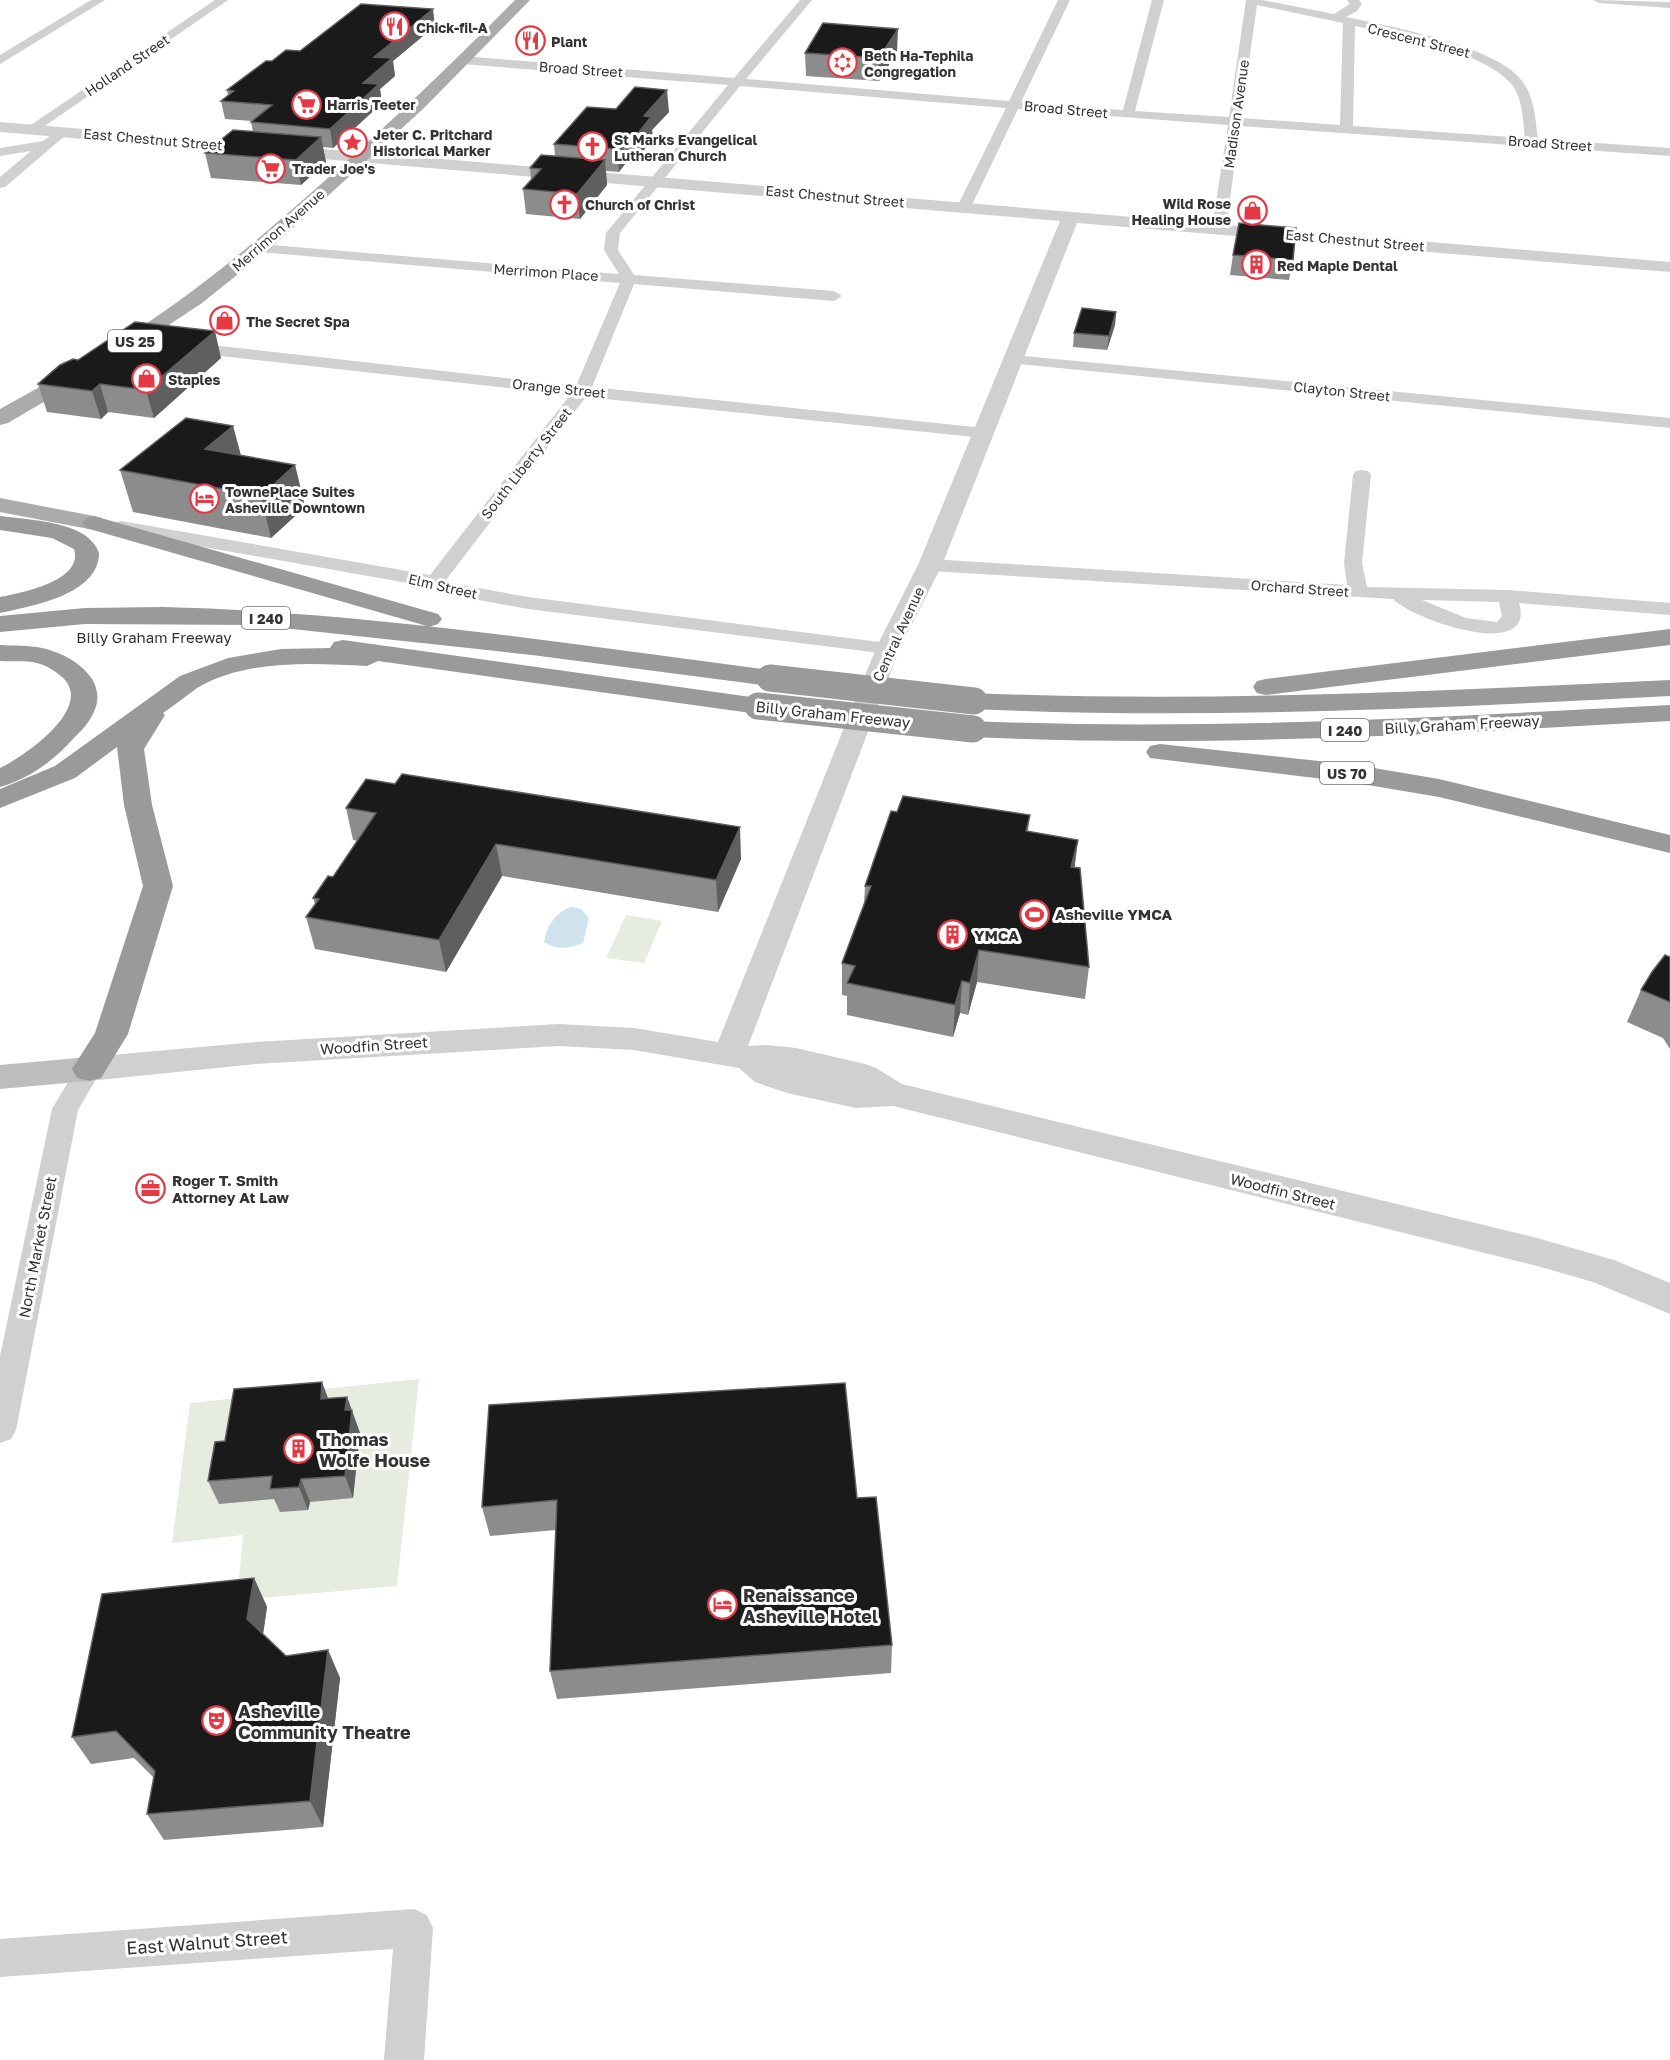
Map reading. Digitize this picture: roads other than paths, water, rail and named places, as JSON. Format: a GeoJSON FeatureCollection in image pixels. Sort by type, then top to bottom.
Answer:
{"type":"FeatureCollection","features":[{"type":"Feature","properties":{"kind":"highway"},"geometry":{"type":"LineString","coordinates":[[0,523],[52,532],[78,540],[87,549],[88,557],[84,567],[60,588],[36,598],[0,604]]}},
{"type":"Feature","properties":{"kind":"highway"},"geometry":{"type":"LineString","coordinates":[[94,523],[339,595],[532,647]]}},
{"type":"Feature","properties":{"kind":"highway","name":"Billy Graham Freeway"},"geometry":{"type":"LineString","coordinates":[[0,624],[85,616],[255,617],[532,647],[770,678],[974,701],[1049,705],[1313,705],[1670,688]]}},
{"type":"Feature","properties":{"kind":"highway","name":"Billy Graham Freeway"},"geometry":{"type":"LineString","coordinates":[[0,642],[59,637],[214,636],[322,644],[758,706],[1019,732],[1129,734],[1328,731],[1670,713]]}},
{"type":"Feature","properties":{"kind":"highway"},"geometry":{"type":"LineString","coordinates":[[1049,705],[1300,684],[1670,638]]}},
{"type":"Feature","properties":{"kind":"highway"},"geometry":{"type":"LineString","coordinates":[[0,653],[40,655],[62,663],[78,676],[84,688],[81,712],[48,749],[0,778]]}},
{"type":"Feature","properties":{"kind":"highway"},"geometry":{"type":"LineString","coordinates":[[0,799],[65,772],[189,682],[228,666],[281,657],[406,657]]}},
{"type":"Feature","properties":{"kind":"highway"},"geometry":{"type":"LineString","coordinates":[[89,1069],[111,1034],[158,886],[138,805],[130,749],[157,706]]}},
{"type":"Feature","properties":{"kind":"highway","name":"US 70"},"geometry":{"type":"LineString","coordinates":[[1019,732],[1137,750],[1356,774],[1429,786],[1670,844]]}},
{"type":"Feature","properties":{"kind":"main road","name":"Merrimon Avenue"},"geometry":{"type":"LineString","coordinates":[[0,418],[134,341],[221,279],[362,157],[523,0]]}},
{"type":"Feature","properties":{"kind":"main road","name":"Elm Street"},"geometry":{"type":"LineString","coordinates":[[0,505],[94,523]]}},
{"type":"Feature","properties":{"kind":"main road","name":"Woodfin Street"},"geometry":{"type":"LineString","coordinates":[[0,1077],[89,1069]]}},
{"type":"Feature","properties":{"kind":"street"},"geometry":{"type":"LineString","coordinates":[[0,60],[99,0]]}},
{"type":"Feature","properties":{"kind":"street","name":"Holland Street"},"geometry":{"type":"LineString","coordinates":[[31,129],[222,0]]}},
{"type":"Feature","properties":{"kind":"street"},"geometry":{"type":"LineString","coordinates":[[629,279],[611,250],[614,233],[654,181],[806,0]]}},
{"type":"Feature","properties":{"kind":"street"},"geometry":{"type":"LineString","coordinates":[[964,207],[1064,0]]}},
{"type":"Feature","properties":{"kind":"street"},"geometry":{"type":"LineString","coordinates":[[1128,114],[1158,0]]}},
{"type":"Feature","properties":{"kind":"street"},"geometry":{"type":"LineString","coordinates":[[1333,19],[1353,9],[1356,4],[1353,0]]}},
{"type":"Feature","properties":{"kind":"street"},"geometry":{"type":"LineString","coordinates":[[1599,0],[1670,5]]}},
{"type":"Feature","properties":{"kind":"street","name":"Crescent Street"},"geometry":{"type":"LineString","coordinates":[[1252,1],[1469,52],[1498,66],[1516,81],[1523,91],[1532,142]]}},
{"type":"Feature","properties":{"kind":"street","name":"Madison Avenue"},"geometry":{"type":"LineString","coordinates":[[1219,228],[1252,1]]}},
{"type":"Feature","properties":{"kind":"street"},"geometry":{"type":"LineString","coordinates":[[1346,130],[1349,22]]}},
{"type":"Feature","properties":{"kind":"street","name":"Broad Street"},"geometry":{"type":"LineString","coordinates":[[462,60],[1128,114],[1670,152]]}},
{"type":"Feature","properties":{"kind":"street","name":"East Chestnut Street"},"geometry":{"type":"LineString","coordinates":[[0,127],[1670,267]]}},
{"type":"Feature","properties":{"kind":"street"},"geometry":{"type":"LineString","coordinates":[[0,184],[62,132]]}},
{"type":"Feature","properties":{"kind":"street"},"geometry":{"type":"LineString","coordinates":[[0,152],[47,144]]}},
{"type":"Feature","properties":{"kind":"street","name":"Central Avenue"},"geometry":{"type":"LineString","coordinates":[[738,1056],[888,648],[930,565],[1071,216]]}},
{"type":"Feature","properties":{"kind":"street","name":"Merrimon Place"},"geometry":{"type":"LineString","coordinates":[[259,248],[834,296]]}},
{"type":"Feature","properties":{"kind":"street","name":"South Liberty Street"},"geometry":{"type":"LineString","coordinates":[[435,582],[582,391],[629,279]]}},
{"type":"Feature","properties":{"kind":"street","name":"Orange Street"},"geometry":{"type":"LineString","coordinates":[[134,341],[417,374],[984,433]]}},
{"type":"Feature","properties":{"kind":"street","name":"Clayton Street"},"geometry":{"type":"LineString","coordinates":[[1014,360],[1670,423]]}},
{"type":"Feature","properties":{"kind":"street"},"geometry":{"type":"LineString","coordinates":[[1358,592],[1353,563],[1362,475]]}},
{"type":"Feature","properties":{"kind":"street","name":"Elm Street"},"geometry":{"type":"LineString","coordinates":[[94,523],[435,582],[451,589],[528,603],[888,648]]}},
{"type":"Feature","properties":{"kind":"street","name":"Orchard Street"},"geometry":{"type":"LineString","coordinates":[[930,565],[1390,594],[1508,596],[1670,609]]}},
{"type":"Feature","properties":{"kind":"street"},"geometry":{"type":"LineString","coordinates":[[1390,594],[1453,621],[1476,627],[1493,628],[1504,627],[1510,621],[1513,612],[1508,596]]}},
{"type":"Feature","properties":{"kind":"street","name":"Woodfin Street"},"geometry":{"type":"LineString","coordinates":[[89,1069],[256,1053],[559,1035],[634,1039],[738,1056],[766,1074],[787,1081],[856,1096],[892,1095],[1537,1252],[1601,1270],[1670,1299]]}},
{"type":"Feature","properties":{"kind":"street","name":"North Market Street"},"geometry":{"type":"LineString","coordinates":[[0,1430],[65,1109],[89,1069]]}},
{"type":"Feature","properties":{"kind":"street","name":"East Walnut Street"},"geometry":{"type":"LineString","coordinates":[[0,1958],[414,1928],[404,2060]]}},
{"type":"Feature","properties":{"kind":"water"},"geometry":{"type":"Polygon","coordinates":[[[571,907],[581,909],[589,918],[583,943],[563,948],[544,942],[553,920],[561,912],[571,907]]]}},
{"type":"Feature","properties":{"kind":"place","name":"Chick-fil-A"},"geometry":{"type":"Point","coordinates":[395,27]}},
{"type":"Feature","properties":{"kind":"place","name":"Plant"},"geometry":{"type":"Point","coordinates":[530,41]}},
{"type":"Feature","properties":{"kind":"place","name":"Beth Ha-Tephila Congregation"},"geometry":{"type":"Point","coordinates":[843,63]}},
{"type":"Feature","properties":{"kind":"place","name":"Harris Teeter"},"geometry":{"type":"Point","coordinates":[306,104]}},
{"type":"Feature","properties":{"kind":"place","name":"Jeter C. Pritchard Historical Marker"},"geometry":{"type":"Point","coordinates":[352,142]}},
{"type":"Feature","properties":{"kind":"place","name":"St Marks Evangelical Lutheran Church"},"geometry":{"type":"Point","coordinates":[593,147]}},
{"type":"Feature","properties":{"kind":"place","name":"Trader Joe's"},"geometry":{"type":"Point","coordinates":[271,168]}},
{"type":"Feature","properties":{"kind":"place","name":"Church of Christ"},"geometry":{"type":"Point","coordinates":[564,204]}},
{"type":"Feature","properties":{"kind":"place","name":"Wild Rose Healing House"},"geometry":{"type":"Point","coordinates":[1252,211]}},
{"type":"Feature","properties":{"kind":"place","name":"Red Maple Dental"},"geometry":{"type":"Point","coordinates":[1256,265]}},
{"type":"Feature","properties":{"kind":"place","name":"The Secret Spa"},"geometry":{"type":"Point","coordinates":[225,321]}},
{"type":"Feature","properties":{"kind":"place","name":"Staples"},"geometry":{"type":"Point","coordinates":[147,379]}},
{"type":"Feature","properties":{"kind":"place","name":"TownePlace Suites Asheville Downtown"},"geometry":{"type":"Point","coordinates":[204,499]}},
{"type":"Feature","properties":{"kind":"place","name":"Asheville YMCA"},"geometry":{"type":"Point","coordinates":[1034,914]}},
{"type":"Feature","properties":{"kind":"place","name":"YMCA"},"geometry":{"type":"Point","coordinates":[953,935]}},
{"type":"Feature","properties":{"kind":"place","name":"Roger T. Smith Attorney At Law"},"geometry":{"type":"Point","coordinates":[151,1189]}},
{"type":"Feature","properties":{"kind":"place","name":"Thomas Wolfe House"},"geometry":{"type":"Point","coordinates":[298,1449]}},
{"type":"Feature","properties":{"kind":"place","name":"Renaissance Asheville Hotel"},"geometry":{"type":"Point","coordinates":[722,1605]}},
{"type":"Feature","properties":{"kind":"place","name":"Asheville Community Theatre"},"geometry":{"type":"Point","coordinates":[217,1721]}}]}
